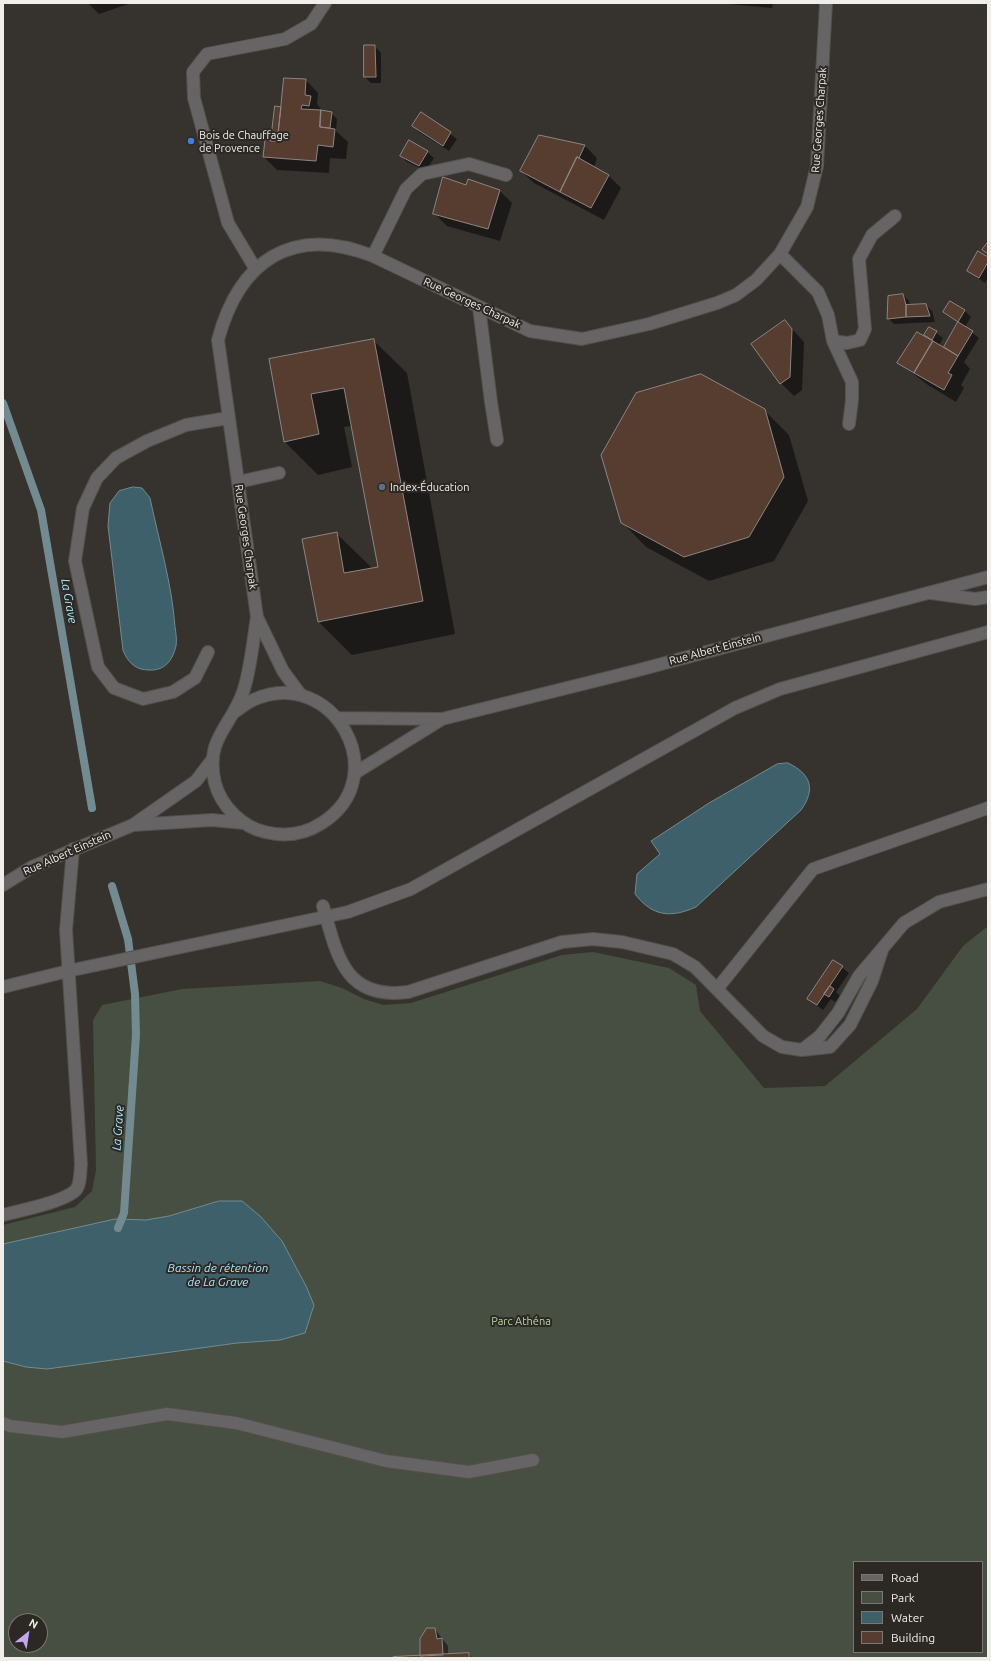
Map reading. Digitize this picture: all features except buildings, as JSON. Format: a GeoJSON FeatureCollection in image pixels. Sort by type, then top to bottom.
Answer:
{"type":"FeatureCollection","features":[{"type":"Feature","properties":{"kind":"street"},"geometry":{"type":"LineString","coordinates":[[255,268],[228,223],[194,98],[193,72],[207,54],[285,39],[311,24],[325,3]]}},
{"type":"Feature","properties":{"kind":"street","name":"Rue Georges Charpak"},"geometry":{"type":"LineString","coordinates":[[257,617],[218,340],[224,316],[235,294],[255,268],[287,250],[309,245],[330,244],[355,249],[530,331],[582,339],[649,324],[717,303],[736,295],[756,280],[780,254],[807,207],[817,166],[826,3]]}},
{"type":"Feature","properties":{"kind":"street"},"geometry":{"type":"LineString","coordinates":[[372,256],[406,189],[422,174],[469,164],[506,175]]}},
{"type":"Feature","properties":{"kind":"street"},"geometry":{"type":"LineString","coordinates":[[833,341],[848,343],[860,340],[865,329],[859,259],[872,235],[895,216]]}},
{"type":"Feature","properties":{"kind":"street"},"geometry":{"type":"LineString","coordinates":[[780,254],[818,292],[828,316],[833,341],[852,382],[852,400],[848,424]]}},
{"type":"Feature","properties":{"kind":"street"},"geometry":{"type":"LineString","coordinates":[[479,307],[497,440]]}},
{"type":"Feature","properties":{"kind":"street"},"geometry":{"type":"LineString","coordinates":[[208,652],[195,678],[173,692],[143,699],[114,688],[98,667],[76,561],[83,508],[96,478],[116,458],[146,441],[186,425],[228,418]]}},
{"type":"Feature","properties":{"kind":"street"},"geometry":{"type":"LineString","coordinates":[[238,482],[279,473]]}},
{"type":"Feature","properties":{"kind":"street","name":"Rue Albert Einstein"},"geometry":{"type":"LineString","coordinates":[[338,718],[442,719],[635,671],[988,576]]}},
{"type":"Feature","properties":{"kind":"street"},"geometry":{"type":"LineString","coordinates":[[924,592],[975,599],[988,596]]}},
{"type":"Feature","properties":{"kind":"street"},"geometry":{"type":"LineString","coordinates":[[257,617],[283,671],[300,694]]}},
{"type":"Feature","properties":{"kind":"street"},"geometry":{"type":"LineString","coordinates":[[233,713],[252,700],[276,693],[300,694],[321,703],[338,718],[349,734],[354,753],[355,773],[347,797],[331,818],[311,830],[289,835],[265,833],[244,823],[226,806],[215,784],[212,760],[216,743],[223,727],[233,713],[244,689],[257,617]]}},
{"type":"Feature","properties":{"kind":"street"},"geometry":{"type":"LineString","coordinates":[[3,987],[68,971],[185,947],[325,911],[348,912],[411,889],[594,785],[741,706],[780,689],[988,632]]}},
{"type":"Feature","properties":{"kind":"street","name":"Rue Albert Einstein"},"geometry":{"type":"LineString","coordinates":[[355,773],[442,719]]}},
{"type":"Feature","properties":{"kind":"street","name":"Rue Albert Einstein"},"geometry":{"type":"LineString","coordinates":[[3,885],[32,867],[133,825],[196,780],[212,760]]}},
{"type":"Feature","properties":{"kind":"street"},"geometry":{"type":"LineString","coordinates":[[717,989],[813,869],[988,808]]}},
{"type":"Feature","properties":{"kind":"street","name":"Rue Albert Einstein"},"geometry":{"type":"LineString","coordinates":[[133,825],[212,820],[244,823]]}},
{"type":"Feature","properties":{"kind":"street"},"geometry":{"type":"LineString","coordinates":[[3,1215],[54,1201],[75,1190],[79,1182],[81,1164],[66,930],[73,849]]}},
{"type":"Feature","properties":{"kind":"street"},"geometry":{"type":"LineString","coordinates":[[802,1050],[820,1036],[838,1013],[859,976],[904,923],[939,902],[988,889]]}},
{"type":"Feature","properties":{"kind":"street"},"geometry":{"type":"LineString","coordinates":[[325,911],[339,959],[353,979],[370,990],[391,994],[408,992],[562,942],[593,940],[622,942],[673,954],[695,967],[763,1036],[782,1047],[802,1050],[830,1047],[850,1025],[872,981],[882,950]]}},
{"type":"Feature","properties":{"kind":"street"},"geometry":{"type":"LineString","coordinates":[[3,1423],[10,1426],[62,1432],[167,1414],[236,1423],[386,1461],[469,1472],[533,1460]]}},
{"type":"Feature","properties":{"kind":"green space","name":"Parc Athéna"},"geometry":{"type":"Polygon","coordinates":[[[988,926],[988,1658],[3,1658],[3,1225],[75,1207],[92,1191],[96,1170],[93,1020],[102,1005],[182,989],[320,981],[342,988],[364,999],[383,1005],[411,1003],[562,955],[593,952],[669,968],[696,985],[700,1011],[764,1088],[825,1086],[917,1009],[963,946],[988,926]]]}},
{"type":"Feature","properties":{"kind":"water"},"geometry":{"type":"Polygon","coordinates":[[[133,487],[142,488],[150,498],[168,579],[173,611],[176,639],[174,653],[168,663],[159,669],[154,670],[141,669],[134,666],[127,659],[123,650],[108,526],[110,503],[119,491],[133,487]]]}},
{"type":"Feature","properties":{"kind":"water"},"geometry":{"type":"Polygon","coordinates":[[[788,763],[802,772],[809,783],[809,795],[801,810],[696,907],[687,911],[670,914],[656,911],[642,902],[635,894],[637,874],[660,854],[651,841],[709,803],[777,764],[788,763]]]}},
{"type":"Feature","properties":{"kind":"water","name":"Bassin de rétention de La Grave"},"geometry":{"type":"Polygon","coordinates":[[[219,1201],[242,1201],[260,1216],[282,1241],[306,1286],[314,1305],[305,1333],[280,1340],[237,1343],[47,1369],[26,1367],[3,1361],[3,1244],[115,1219],[146,1220],[169,1216],[219,1201]]]}},
{"type":"Feature","properties":{"kind":"waterway","name":"La Grave"},"geometry":{"type":"LineString","coordinates":[[3,403],[41,510],[92,808]]}},
{"type":"Feature","properties":{"kind":"waterway","name":"La Grave"},"geometry":{"type":"LineString","coordinates":[[112,886],[128,939],[135,994],[136,1035],[124,1213],[118,1228]]}},
{"type":"Feature","properties":{"kind":"place","name":"Bois de Chauffage de Provence"},"geometry":{"type":"Point","coordinates":[191,141]}},
{"type":"Feature","properties":{"kind":"place","name":"Index-Éducation"},"geometry":{"type":"Point","coordinates":[382,487]}}]}
